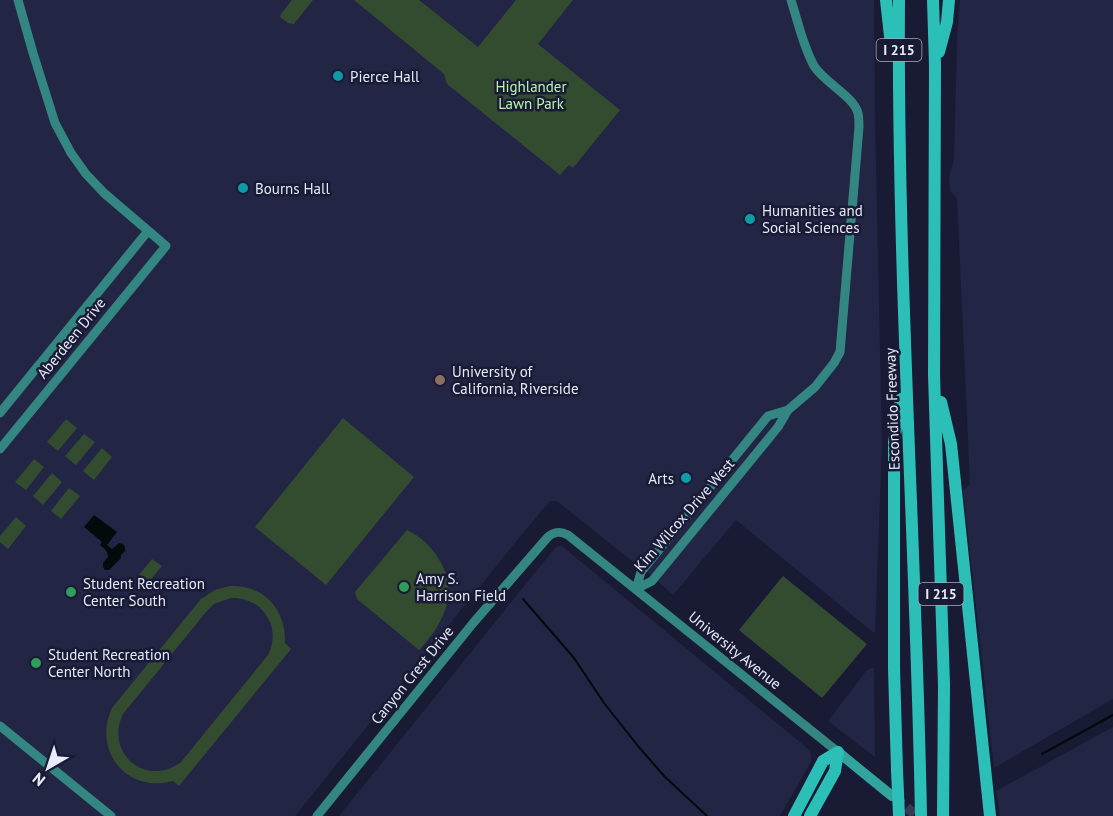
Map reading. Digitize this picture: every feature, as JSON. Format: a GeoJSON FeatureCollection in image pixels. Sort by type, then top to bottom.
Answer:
{"type":"FeatureCollection","features":[{"type":"Feature","properties":{"kind":"highway"},"geometry":{"type":"LineString","coordinates":[[886,0],[898,100]]}},
{"type":"Feature","properties":{"kind":"highway","name":"Escondido Freeway"},"geometry":{"type":"LineString","coordinates":[[899,0],[898,100],[921,816]]}},
{"type":"Feature","properties":{"kind":"highway","name":"I 215"},"geometry":{"type":"LineString","coordinates":[[933,0],[935,65],[934,375],[944,685],[943,815]]}},
{"type":"Feature","properties":{"kind":"highway"},"geometry":{"type":"LineString","coordinates":[[935,65],[947,22],[949,0]]}},
{"type":"Feature","properties":{"kind":"highway"},"geometry":{"type":"LineString","coordinates":[[899,816],[894,658],[894,441],[906,374]]}},
{"type":"Feature","properties":{"kind":"highway"},"geometry":{"type":"LineString","coordinates":[[934,375],[951,444],[990,816]]}},
{"type":"Feature","properties":{"kind":"highway"},"geometry":{"type":"LineString","coordinates":[[794,816],[823,760],[838,752]]}},
{"type":"Feature","properties":{"kind":"highway"},"geometry":{"type":"LineString","coordinates":[[810,816],[835,771],[838,752]]}},
{"type":"Feature","properties":{"kind":"main road","name":"University Avenue"},"geometry":{"type":"LineString","coordinates":[[838,752],[892,796]]}},
{"type":"Feature","properties":{"kind":"street"},"geometry":{"type":"LineString","coordinates":[[18,0],[55,123],[71,153],[104,193],[148,231]]}},
{"type":"Feature","properties":{"kind":"street","name":"Kim Wilcox Drive West"},"geometry":{"type":"LineString","coordinates":[[636,589],[652,581],[775,430],[788,410],[815,387],[840,352],[860,127],[855,106],[828,82],[815,67],[806,51],[794,2]]}},
{"type":"Feature","properties":{"kind":"street","name":"Aberdeen Drive"},"geometry":{"type":"LineString","coordinates":[[0,413],[148,231],[166,246],[0,449]]}},
{"type":"Feature","properties":{"kind":"street","name":"Kim Wilcox Drive West"},"geometry":{"type":"LineString","coordinates":[[636,589],[641,572],[768,416],[788,410]]}},
{"type":"Feature","properties":{"kind":"street","name":"University Avenue"},"geometry":{"type":"LineString","coordinates":[[557,532],[568,535],[838,752]]}},
{"type":"Feature","properties":{"kind":"street","name":"Canyon Crest Drive"},"geometry":{"type":"LineString","coordinates":[[317,816],[482,614],[547,538],[557,532]]}},
{"type":"Feature","properties":{"kind":"street"},"geometry":{"type":"LineString","coordinates":[[0,726],[111,816]]}},
{"type":"Feature","properties":{"kind":"shaded area","name":"University of California, Riverside"},"geometry":{"type":"Polygon","coordinates":[[[0,0],[874,0],[882,443],[875,632],[736,520],[673,595],[637,563],[557,501],[550,501],[295,816],[0,816],[0,0]]]}},
{"type":"Feature","properties":{"kind":"shaded area"},"geometry":{"type":"Polygon","coordinates":[[[960,0],[1113,0],[1113,699],[994,768],[963,490],[970,484],[957,198],[950,191],[949,177],[954,160],[960,0]]]}},
{"type":"Feature","properties":{"kind":"shaded area"},"geometry":{"type":"Polygon","coordinates":[[[94,515],[117,532],[107,545],[112,549],[119,543],[125,547],[121,558],[109,570],[103,567],[108,557],[106,550],[100,545],[102,542],[84,527],[94,515]]]}},
{"type":"Feature","properties":{"kind":"shaded area"},"geometry":{"type":"Polygon","coordinates":[[[558,546],[562,546],[807,748],[811,754],[811,762],[780,816],[339,816],[558,546]]]}},
{"type":"Feature","properties":{"kind":"shaded area"},"geometry":{"type":"Polygon","coordinates":[[[874,667],[875,757],[828,721],[866,671],[874,667]]]}},
{"type":"Feature","properties":{"kind":"shaded area"},"geometry":{"type":"Polygon","coordinates":[[[1113,727],[1113,816],[1000,816],[996,791],[1113,727]]]}},
{"type":"Feature","properties":{"kind":"green space"},"geometry":{"type":"Polygon","coordinates":[[[292,0],[313,0],[294,24],[280,17],[292,0]]]}},
{"type":"Feature","properties":{"kind":"green space","name":"Highlander Lawn Park"},"geometry":{"type":"Polygon","coordinates":[[[354,0],[419,0],[478,47],[516,0],[573,0],[538,44],[620,110],[573,168],[569,165],[560,175],[447,84],[444,74],[354,0]]]}},
{"type":"Feature","properties":{"kind":"green space"},"geometry":{"type":"Polygon","coordinates":[[[343,418],[414,477],[326,585],[255,527],[343,418]]]}},
{"type":"Feature","properties":{"kind":"green space"},"geometry":{"type":"Polygon","coordinates":[[[66,419],[77,428],[58,451],[47,442],[66,419]]]}},
{"type":"Feature","properties":{"kind":"green space"},"geometry":{"type":"Polygon","coordinates":[[[84,434],[95,442],[76,465],[65,456],[84,434]]]}},
{"type":"Feature","properties":{"kind":"green space"},"geometry":{"type":"Polygon","coordinates":[[[102,448],[112,457],[94,480],[83,471],[102,448]]]}},
{"type":"Feature","properties":{"kind":"green space"},"geometry":{"type":"Polygon","coordinates":[[[34,459],[44,467],[26,490],[15,482],[34,459]]]}},
{"type":"Feature","properties":{"kind":"green space"},"geometry":{"type":"Polygon","coordinates":[[[52,473],[62,482],[43,505],[33,496],[52,473]]]}},
{"type":"Feature","properties":{"kind":"green space"},"geometry":{"type":"Polygon","coordinates":[[[69,488],[80,496],[61,519],[51,511],[69,488]]]}},
{"type":"Feature","properties":{"kind":"green space"},"geometry":{"type":"Polygon","coordinates":[[[16,517],[26,526],[8,549],[0,542],[0,536],[16,517]]]}},
{"type":"Feature","properties":{"kind":"green space","name":"Amy S. Harrison Field"},"geometry":{"type":"Polygon","coordinates":[[[407,530],[421,538],[432,549],[445,570],[448,583],[446,607],[442,618],[419,650],[357,599],[355,592],[407,530]]]}},
{"type":"Feature","properties":{"kind":"green space"},"geometry":{"type":"Polygon","coordinates":[[[152,559],[162,566],[148,583],[139,575],[152,559]]]}},
{"type":"Feature","properties":{"kind":"green space"},"geometry":{"type":"Polygon","coordinates":[[[783,576],[867,644],[822,698],[739,630],[783,576]]]}},
{"type":"Feature","properties":{"kind":"green space"},"geometry":{"type":"Polygon","coordinates":[[[230,586],[242,587],[253,590],[271,601],[282,620],[285,643],[291,649],[179,786],[173,781],[156,783],[141,781],[128,775],[118,766],[110,753],[107,724],[112,708],[201,599],[215,590],[230,586]],[[231,598],[214,604],[123,714],[119,729],[119,742],[124,754],[132,763],[143,769],[155,771],[168,769],[181,762],[268,655],[273,634],[271,624],[260,608],[242,599],[231,598]]]}},
{"type":"Feature","properties":{"kind":"waterway"},"geometry":{"type":"LineString","coordinates":[[523,599],[574,658],[604,703],[638,746],[665,777],[707,816]]}},
{"type":"Feature","properties":{"kind":"waterway"},"geometry":{"type":"LineString","coordinates":[[1042,754],[1113,715]]}},
{"type":"Feature","properties":{"kind":"tunnel"},"geometry":{"type":"LineString","coordinates":[[895,798],[917,816]]}},
{"type":"Feature","properties":{"kind":"place","name":"Pierce Hall"},"geometry":{"type":"Point","coordinates":[338,76]}},
{"type":"Feature","properties":{"kind":"place","name":"Bourns Hall"},"geometry":{"type":"Point","coordinates":[243,188]}},
{"type":"Feature","properties":{"kind":"place","name":"Humanities and Social Sciences"},"geometry":{"type":"Point","coordinates":[750,219]}},
{"type":"Feature","properties":{"kind":"place","name":"University of California, Riverside"},"geometry":{"type":"Point","coordinates":[440,380]}},
{"type":"Feature","properties":{"kind":"place","name":"Arts"},"geometry":{"type":"Point","coordinates":[686,478]}},
{"type":"Feature","properties":{"kind":"place","name":"Amy S. Harrison Field"},"geometry":{"type":"Point","coordinates":[404,587]}},
{"type":"Feature","properties":{"kind":"place","name":"Student Recreation Center South"},"geometry":{"type":"Point","coordinates":[71,592]}},
{"type":"Feature","properties":{"kind":"place","name":"Student Recreation Center North"},"geometry":{"type":"Point","coordinates":[36,663]}}]}
